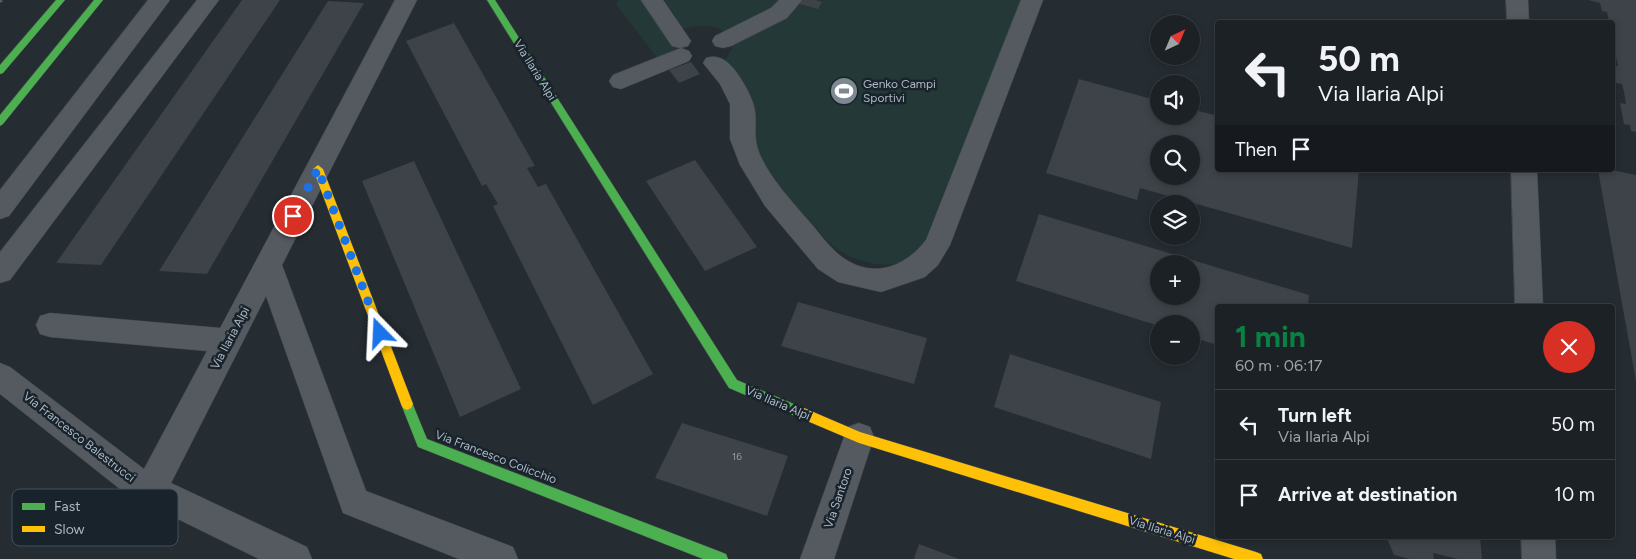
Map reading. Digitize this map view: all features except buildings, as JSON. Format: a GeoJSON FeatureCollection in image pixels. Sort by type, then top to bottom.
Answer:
{"type":"FeatureCollection","features":[{"type":"Feature","properties":{"kind":"main road"},"geometry":{"type":"LineString","coordinates":[[0,70],[61,0]]}},
{"type":"Feature","properties":{"kind":"main road"},"geometry":{"type":"LineString","coordinates":[[0,122],[99,0]]}},
{"type":"Feature","properties":{"kind":"main road","name":"Via Ilaria Alpi"},"geometry":{"type":"LineString","coordinates":[[491,0],[733,384],[859,437],[1256,559]]}},
{"type":"Feature","properties":{"kind":"main road","name":"Via Francesco Colicchio"},"geometry":{"type":"LineString","coordinates":[[318,169],[422,443],[721,559]]}},
{"type":"Feature","properties":{"kind":"street"},"geometry":{"type":"LineString","coordinates":[[0,209],[159,0]]}},
{"type":"Feature","properties":{"kind":"street"},"geometry":{"type":"LineString","coordinates":[[0,272],[208,0]]}},
{"type":"Feature","properties":{"kind":"street","name":"Via Ilaria Alpi"},"geometry":{"type":"LineString","coordinates":[[151,489],[406,0]]}},
{"type":"Feature","properties":{"kind":"street"},"geometry":{"type":"LineString","coordinates":[[621,81],[680,48],[652,0]]}},
{"type":"Feature","properties":{"kind":"street"},"geometry":{"type":"LineString","coordinates":[[791,0],[779,13],[718,52],[742,104],[742,139],[749,158],[774,199],[828,261],[848,274],[881,281],[915,269],[937,245],[1032,0]]}},
{"type":"Feature","properties":{"kind":"street"},"geometry":{"type":"LineString","coordinates":[[1517,0],[1518,20]]}},
{"type":"Feature","properties":{"kind":"street"},"geometry":{"type":"LineString","coordinates":[[1524,172],[1529,304]]}},
{"type":"Feature","properties":{"kind":"street"},"geometry":{"type":"LineString","coordinates":[[268,264],[354,502],[501,559]]}},
{"type":"Feature","properties":{"kind":"street"},"geometry":{"type":"LineString","coordinates":[[50,325],[228,341]]}},
{"type":"Feature","properties":{"kind":"street","name":"Via Francesco Balestrucci"},"geometry":{"type":"LineString","coordinates":[[0,376],[136,482],[151,489]]}},
{"type":"Feature","properties":{"kind":"street","name":"Via Santoro"},"geometry":{"type":"LineString","coordinates":[[817,559],[859,437]]}},
{"type":"Feature","properties":{"kind":"street","name":"Via Francesco Balestrucci"},"geometry":{"type":"LineString","coordinates":[[178,502],[295,559]]}},
{"type":"Feature","properties":{"kind":"street"},"geometry":{"type":"LineString","coordinates":[[1538,539],[1539,559]]}},
{"type":"Feature","properties":{"kind":"green space"},"geometry":{"type":"Polygon","coordinates":[[[618,0],[645,0],[677,46],[669,59],[661,63],[616,4],[618,0]]]}},
{"type":"Feature","properties":{"kind":"green space","name":"Genko Campi Sportivi"},"geometry":{"type":"Polygon","coordinates":[[[659,0],[1025,0],[928,243],[911,259],[891,265],[880,265],[860,260],[832,246],[770,178],[752,144],[724,62],[732,49],[726,34],[720,29],[705,26],[680,30],[659,0]]]}},
{"type":"Feature","properties":{"kind":"traffic: fast"},"geometry":{"type":"LineString","coordinates":[[0,71],[61,0]]}},
{"type":"Feature","properties":{"kind":"traffic: fast"},"geometry":{"type":"LineString","coordinates":[[0,122],[99,0]]}},
{"type":"Feature","properties":{"kind":"traffic: fast"},"geometry":{"type":"LineString","coordinates":[[491,0],[733,384],[797,411]]}},
{"type":"Feature","properties":{"kind":"traffic: fast"},"geometry":{"type":"LineString","coordinates":[[407,404],[422,443],[721,559]]}},
{"type":"Feature","properties":{"kind":"traffic: slow"},"geometry":{"type":"LineString","coordinates":[[318,169],[407,404]]}},
{"type":"Feature","properties":{"kind":"traffic: slow"},"geometry":{"type":"LineString","coordinates":[[797,411],[859,437],[1256,559]]}},
{"type":"Feature","properties":{"kind":"place","name":"Genko Campi Sportivi"},"geometry":{"type":"Point","coordinates":[844,91]}},
{"type":"Feature","properties":{"kind":"route"},"geometry":{"type":"LineString","coordinates":[[293,216],[318,169],[380,333]]}}]}
